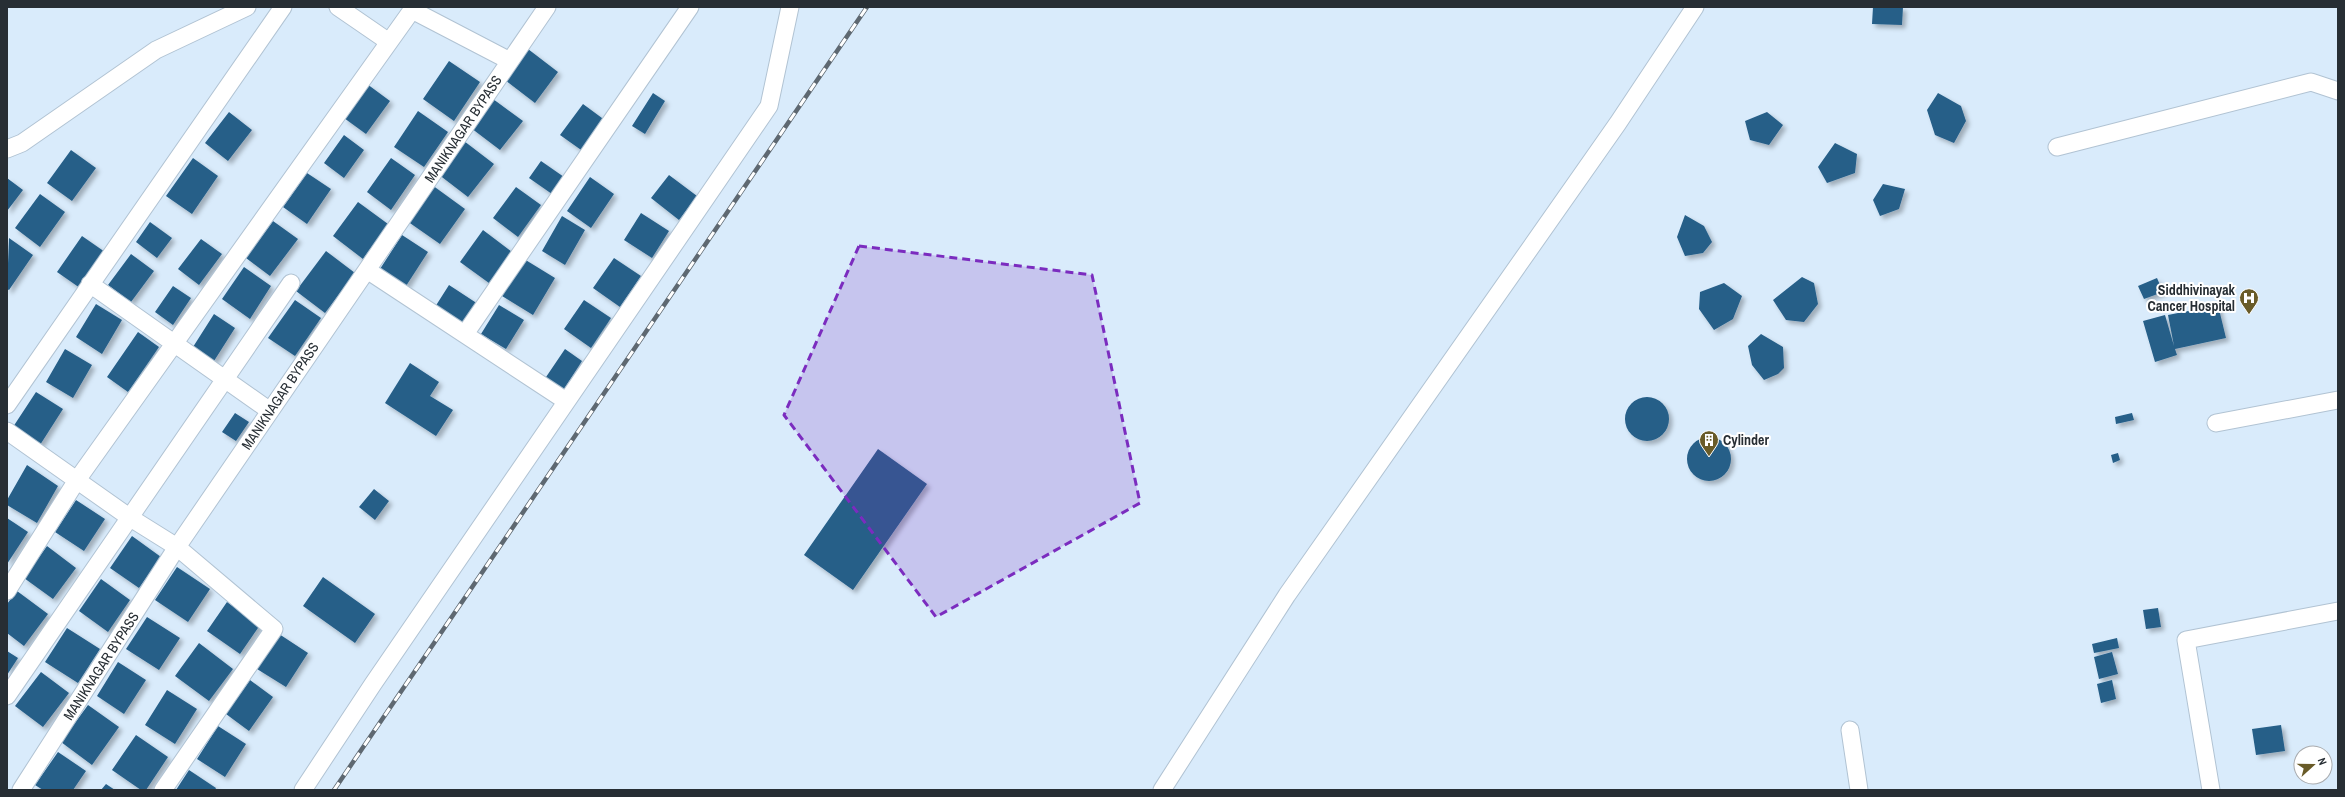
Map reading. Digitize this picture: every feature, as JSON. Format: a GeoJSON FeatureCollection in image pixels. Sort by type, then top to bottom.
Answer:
{"type":"FeatureCollection","features":[{"type":"Feature","properties":{"kind":"street"},"geometry":{"type":"LineString","coordinates":[[7,149],[22,143],[156,50],[247,7]]}},
{"type":"Feature","properties":{"kind":"street"},"geometry":{"type":"LineString","coordinates":[[7,405],[283,7]]}},
{"type":"Feature","properties":{"kind":"street"},"geometry":{"type":"LineString","coordinates":[[338,7],[389,42]]}},
{"type":"Feature","properties":{"kind":"street","name":"MANIKNAGAR BYPASS"},"geometry":{"type":"LineString","coordinates":[[21,790],[177,547],[547,7]]}},
{"type":"Feature","properties":{"kind":"street"},"geometry":{"type":"LineString","coordinates":[[465,334],[690,7]]}},
{"type":"Feature","properties":{"kind":"street"},"geometry":{"type":"LineString","coordinates":[[303,790],[373,684],[769,106],[790,7]]}},
{"type":"Feature","properties":{"kind":"street"},"geometry":{"type":"LineString","coordinates":[[1162,790],[1287,595],[1618,123],[1695,7]]}},
{"type":"Feature","properties":{"kind":"street"},"geometry":{"type":"LineString","coordinates":[[7,591],[77,480],[412,10],[510,61]]}},
{"type":"Feature","properties":{"kind":"street"},"geometry":{"type":"LineString","coordinates":[[2057,147],[2311,82],[2338,91]]}},
{"type":"Feature","properties":{"kind":"street"},"geometry":{"type":"LineString","coordinates":[[367,270],[566,401]]}},
{"type":"Feature","properties":{"kind":"street"},"geometry":{"type":"LineString","coordinates":[[7,696],[128,516],[225,379],[291,282]]}},
{"type":"Feature","properties":{"kind":"street"},"geometry":{"type":"LineString","coordinates":[[90,284],[270,411]]}},
{"type":"Feature","properties":{"kind":"street"},"geometry":{"type":"LineString","coordinates":[[2216,423],[2338,400]]}},
{"type":"Feature","properties":{"kind":"street"},"geometry":{"type":"LineString","coordinates":[[7,431],[128,516],[177,547],[274,629],[162,790]]}},
{"type":"Feature","properties":{"kind":"street"},"geometry":{"type":"LineString","coordinates":[[2211,790],[2186,640],[2338,611]]}},
{"type":"Feature","properties":{"kind":"street"},"geometry":{"type":"LineString","coordinates":[[1850,730],[1860,790]]}},
{"type":"Feature","properties":{"kind":"highlighted area"},"geometry":{"type":"Polygon","coordinates":[[[859,246],[1092,275],[1140,503],[936,617],[784,415],[859,246]]]}},
{"type":"Feature","properties":{"kind":"building"},"geometry":{"type":"Polygon","coordinates":[[[1873,7],[1903,7],[1902,25],[1872,24],[1873,7]]]}},
{"type":"Feature","properties":{"kind":"building"},"geometry":{"type":"Polygon","coordinates":[[[528,49],[558,72],[535,103],[505,80],[528,49]]]}},
{"type":"Feature","properties":{"kind":"building"},"geometry":{"type":"Polygon","coordinates":[[[449,61],[480,82],[454,121],[423,99],[449,61]]]}},
{"type":"Feature","properties":{"kind":"building"},"geometry":{"type":"Polygon","coordinates":[[[367,84],[390,101],[366,134],[344,118],[367,84]]]}},
{"type":"Feature","properties":{"kind":"building"},"geometry":{"type":"Polygon","coordinates":[[[653,93],[665,101],[645,134],[632,126],[653,93]]]}},
{"type":"Feature","properties":{"kind":"building"},"geometry":{"type":"Polygon","coordinates":[[[1938,93],[1961,106],[1966,121],[1954,143],[1935,135],[1927,110],[1938,93]]]}},
{"type":"Feature","properties":{"kind":"building"},"geometry":{"type":"Polygon","coordinates":[[[493,99],[523,121],[500,150],[471,128],[493,99]]]}},
{"type":"Feature","properties":{"kind":"building"},"geometry":{"type":"Polygon","coordinates":[[[583,104],[606,121],[584,152],[560,135],[583,104]]]}},
{"type":"Feature","properties":{"kind":"building"},"geometry":{"type":"Polygon","coordinates":[[[418,111],[448,132],[424,167],[394,147],[418,111]]]}},
{"type":"Feature","properties":{"kind":"building"},"geometry":{"type":"Polygon","coordinates":[[[229,112],[252,130],[228,161],[205,143],[229,112]]]}},
{"type":"Feature","properties":{"kind":"building"},"geometry":{"type":"Polygon","coordinates":[[[1767,112],[1783,125],[1769,145],[1750,140],[1745,121],[1767,112]]]}},
{"type":"Feature","properties":{"kind":"building"},"geometry":{"type":"Polygon","coordinates":[[[344,135],[364,150],[344,178],[324,163],[344,135]]]}},
{"type":"Feature","properties":{"kind":"building"},"geometry":{"type":"Polygon","coordinates":[[[464,141],[494,164],[468,197],[438,174],[464,141]]]}},
{"type":"Feature","properties":{"kind":"building"},"geometry":{"type":"Polygon","coordinates":[[[1835,143],[1857,154],[1855,173],[1827,183],[1818,167],[1835,143]]]}},
{"type":"Feature","properties":{"kind":"building"},"geometry":{"type":"Polygon","coordinates":[[[71,150],[96,168],[72,201],[47,183],[71,150]]]}},
{"type":"Feature","properties":{"kind":"building"},"geometry":{"type":"Polygon","coordinates":[[[193,158],[218,176],[192,214],[166,196],[193,158]]]}},
{"type":"Feature","properties":{"kind":"building"},"geometry":{"type":"Polygon","coordinates":[[[391,158],[415,175],[391,210],[367,192],[391,158]]]}},
{"type":"Feature","properties":{"kind":"building"},"geometry":{"type":"Polygon","coordinates":[[[541,161],[564,177],[552,194],[529,178],[541,161]]]}},
{"type":"Feature","properties":{"kind":"building"},"geometry":{"type":"Polygon","coordinates":[[[307,173],[331,189],[307,224],[283,207],[307,173]]]}},
{"type":"Feature","properties":{"kind":"building"},"geometry":{"type":"Polygon","coordinates":[[[669,175],[697,196],[679,220],[651,198],[669,175]]]}},
{"type":"Feature","properties":{"kind":"building"},"geometry":{"type":"Polygon","coordinates":[[[590,177],[614,194],[591,228],[567,211],[590,177]]]}},
{"type":"Feature","properties":{"kind":"building"},"geometry":{"type":"Polygon","coordinates":[[[7,178],[23,190],[7,211],[7,178]]]}},
{"type":"Feature","properties":{"kind":"building"},"geometry":{"type":"Polygon","coordinates":[[[1883,184],[1905,189],[1899,209],[1880,216],[1873,200],[1883,184]]]}},
{"type":"Feature","properties":{"kind":"building"},"geometry":{"type":"Polygon","coordinates":[[[432,185],[465,209],[440,244],[407,221],[432,185]]]}},
{"type":"Feature","properties":{"kind":"building"},"geometry":{"type":"Polygon","coordinates":[[[516,187],[541,205],[518,237],[493,218],[516,187]]]}},
{"type":"Feature","properties":{"kind":"building"},"geometry":{"type":"Polygon","coordinates":[[[40,194],[65,212],[40,247],[15,228],[40,194]]]}},
{"type":"Feature","properties":{"kind":"building"},"geometry":{"type":"Polygon","coordinates":[[[358,202],[388,224],[363,259],[333,236],[358,202]]]}},
{"type":"Feature","properties":{"kind":"building"},"geometry":{"type":"Polygon","coordinates":[[[641,213],[669,231],[652,258],[624,240],[641,213]]]}},
{"type":"Feature","properties":{"kind":"building"},"geometry":{"type":"Polygon","coordinates":[[[1685,215],[1704,226],[1712,242],[1703,253],[1685,256],[1677,237],[1685,215]]]}},
{"type":"Feature","properties":{"kind":"building"},"geometry":{"type":"Polygon","coordinates":[[[562,216],[585,230],[565,265],[542,251],[562,216]]]}},
{"type":"Feature","properties":{"kind":"building"},"geometry":{"type":"Polygon","coordinates":[[[273,221],[298,239],[270,276],[246,258],[273,221]]]}},
{"type":"Feature","properties":{"kind":"building"},"geometry":{"type":"Polygon","coordinates":[[[150,222],[172,238],[157,258],[136,242],[150,222]]]}},
{"type":"Feature","properties":{"kind":"building"},"geometry":{"type":"Polygon","coordinates":[[[483,230],[512,252],[489,283],[460,262],[483,230]]]}},
{"type":"Feature","properties":{"kind":"building"},"geometry":{"type":"Polygon","coordinates":[[[402,235],[428,252],[406,286],[380,269],[402,235]]]}},
{"type":"Feature","properties":{"kind":"building"},"geometry":{"type":"Polygon","coordinates":[[[82,236],[105,252],[80,288],[57,272],[82,236]]]}},
{"type":"Feature","properties":{"kind":"building"},"geometry":{"type":"Polygon","coordinates":[[[9,238],[33,255],[9,290],[7,289],[9,238]]]}},
{"type":"Feature","properties":{"kind":"building"},"geometry":{"type":"Polygon","coordinates":[[[201,239],[222,254],[199,285],[178,269],[201,239]]]}},
{"type":"Feature","properties":{"kind":"building"},"geometry":{"type":"Polygon","coordinates":[[[326,251],[355,273],[325,313],[296,291],[326,251]]]}},
{"type":"Feature","properties":{"kind":"building"},"geometry":{"type":"Polygon","coordinates":[[[131,254],[154,271],[131,302],[108,285],[131,254]]]}},
{"type":"Feature","properties":{"kind":"building"},"geometry":{"type":"Polygon","coordinates":[[[614,258],[641,276],[620,307],[593,288],[614,258]]]}},
{"type":"Feature","properties":{"kind":"building"},"geometry":{"type":"Polygon","coordinates":[[[524,259],[555,278],[533,315],[502,296],[524,259]]]}},
{"type":"Feature","properties":{"kind":"building"},"geometry":{"type":"Polygon","coordinates":[[[244,267],[271,286],[250,319],[222,299],[244,267]]]}},
{"type":"Feature","properties":{"kind":"building"},"geometry":{"type":"Polygon","coordinates":[[[1802,277],[1814,283],[1818,304],[1804,322],[1786,320],[1773,300],[1802,277]]]}},
{"type":"Feature","properties":{"kind":"building"},"geometry":{"type":"Polygon","coordinates":[[[2157,278],[2163,292],[2144,299],[2138,286],[2157,278]]]}},
{"type":"Feature","properties":{"kind":"building"},"geometry":{"type":"Polygon","coordinates":[[[1724,283],[1742,296],[1733,319],[1714,330],[1699,309],[1700,292],[1724,283]]]}},
{"type":"Feature","properties":{"kind":"building"},"geometry":{"type":"Polygon","coordinates":[[[449,285],[478,304],[464,326],[435,307],[449,285]]]}},
{"type":"Feature","properties":{"kind":"building"},"geometry":{"type":"Polygon","coordinates":[[[173,286],[191,298],[173,325],[155,312],[173,286]]]}},
{"type":"Feature","properties":{"kind":"building"},"geometry":{"type":"Polygon","coordinates":[[[295,300],[321,318],[295,356],[268,338],[295,300]]]}},
{"type":"Feature","properties":{"kind":"building"},"geometry":{"type":"Polygon","coordinates":[[[584,300],[611,318],[591,348],[564,329],[584,300]]]}},
{"type":"Feature","properties":{"kind":"building"},"geometry":{"type":"Polygon","coordinates":[[[96,304],[122,320],[102,354],[76,337],[96,304]]]}},
{"type":"Feature","properties":{"kind":"building"},"geometry":{"type":"Polygon","coordinates":[[[499,305],[524,320],[506,349],[481,334],[499,305]]]}},
{"type":"Feature","properties":{"kind":"building"},"geometry":{"type":"Polygon","coordinates":[[[2218,305],[2226,338],[2175,349],[2177,355],[2155,362],[2143,321],[2165,315],[2174,346],[2168,315],[2218,305]]]}},
{"type":"Feature","properties":{"kind":"building"},"geometry":{"type":"Polygon","coordinates":[[[214,314],[235,328],[214,361],[193,347],[214,314]]]}},
{"type":"Feature","properties":{"kind":"building"},"geometry":{"type":"Polygon","coordinates":[[[138,332],[159,347],[128,392],[107,377],[138,332]]]}},
{"type":"Feature","properties":{"kind":"building"},"geometry":{"type":"Polygon","coordinates":[[[1761,334],[1783,347],[1784,368],[1778,374],[1764,380],[1752,365],[1748,346],[1761,334]]]}},
{"type":"Feature","properties":{"kind":"building"},"geometry":{"type":"Polygon","coordinates":[[[65,349],[92,365],[73,398],[46,382],[65,349]]]}},
{"type":"Feature","properties":{"kind":"building"},"geometry":{"type":"Polygon","coordinates":[[[565,349],[582,361],[562,392],[544,380],[565,349]]]}},
{"type":"Feature","properties":{"kind":"building"},"geometry":{"type":"Polygon","coordinates":[[[410,363],[439,382],[430,396],[453,410],[436,436],[385,403],[410,363]]]}},
{"type":"Feature","properties":{"kind":"building"},"geometry":{"type":"Polygon","coordinates":[[[36,392],[63,409],[40,445],[13,427],[36,392]]]}},
{"type":"Feature","properties":{"kind":"building"},"geometry":{"type":"Polygon","coordinates":[[[1643,397],[1651,397],[1656,398],[1663,403],[1668,410],[1668,428],[1663,435],[1656,440],[1643,441],[1635,438],[1628,431],[1625,423],[1625,415],[1628,407],[1635,400],[1643,397]]]}},
{"type":"Feature","properties":{"kind":"building"},"geometry":{"type":"Polygon","coordinates":[[[235,413],[249,422],[236,441],[222,432],[235,413]]]}},
{"type":"Feature","properties":{"kind":"building"},"geometry":{"type":"Polygon","coordinates":[[[2132,413],[2134,420],[2116,424],[2115,417],[2132,413]]]}},
{"type":"Feature","properties":{"kind":"building","name":"Cylinder"},"geometry":{"type":"Polygon","coordinates":[[[1709,437],[1721,441],[1727,447],[1731,459],[1727,471],[1721,477],[1709,481],[1697,477],[1691,471],[1687,459],[1691,447],[1697,441],[1709,437]]]}},
{"type":"Feature","properties":{"kind":"building"},"geometry":{"type":"Polygon","coordinates":[[[878,449],[927,484],[853,590],[804,555],[878,449]]]}},
{"type":"Feature","properties":{"kind":"building"},"geometry":{"type":"Polygon","coordinates":[[[2118,453],[2120,460],[2113,463],[2111,455],[2118,453]]]}},
{"type":"Feature","properties":{"kind":"building"},"geometry":{"type":"Polygon","coordinates":[[[27,465],[58,486],[37,523],[7,505],[7,500],[27,465]]]}},
{"type":"Feature","properties":{"kind":"building"},"geometry":{"type":"Polygon","coordinates":[[[374,489],[389,501],[375,520],[359,507],[374,489]]]}},
{"type":"Feature","properties":{"kind":"building"},"geometry":{"type":"Polygon","coordinates":[[[76,500],[105,519],[84,551],[55,532],[76,500]]]}},
{"type":"Feature","properties":{"kind":"building"},"geometry":{"type":"Polygon","coordinates":[[[7,518],[28,532],[7,564],[7,518]]]}},
{"type":"Feature","properties":{"kind":"building"},"geometry":{"type":"Polygon","coordinates":[[[132,536],[161,557],[139,588],[110,568],[132,536]]]}},
{"type":"Feature","properties":{"kind":"building"},"geometry":{"type":"Polygon","coordinates":[[[47,546],[76,568],[53,599],[24,578],[47,546]]]}},
{"type":"Feature","properties":{"kind":"building"},"geometry":{"type":"Polygon","coordinates":[[[177,567],[210,589],[188,622],[155,600],[177,567]]]}},
{"type":"Feature","properties":{"kind":"building"},"geometry":{"type":"Polygon","coordinates":[[[323,577],[375,614],[355,643],[303,606],[323,577]]]}},
{"type":"Feature","properties":{"kind":"building"},"geometry":{"type":"Polygon","coordinates":[[[101,579],[130,600],[108,632],[79,611],[101,579]]]}},
{"type":"Feature","properties":{"kind":"building"},"geometry":{"type":"Polygon","coordinates":[[[17,591],[48,614],[24,646],[7,633],[7,604],[17,591]]]}},
{"type":"Feature","properties":{"kind":"building"},"geometry":{"type":"Polygon","coordinates":[[[227,602],[260,625],[240,654],[207,631],[227,602]]]}},
{"type":"Feature","properties":{"kind":"building"},"geometry":{"type":"Polygon","coordinates":[[[2158,608],[2161,627],[2146,629],[2143,610],[2158,608]]]}},
{"type":"Feature","properties":{"kind":"building"},"geometry":{"type":"Polygon","coordinates":[[[147,617],[180,638],[159,670],[126,649],[147,617]]]}},
{"type":"Feature","properties":{"kind":"building"},"geometry":{"type":"Polygon","coordinates":[[[67,628],[100,649],[78,683],[45,662],[67,628]]]}},
{"type":"Feature","properties":{"kind":"building"},"geometry":{"type":"Polygon","coordinates":[[[279,634],[308,653],[286,687],[257,669],[279,634]]]}},
{"type":"Feature","properties":{"kind":"building"},"geometry":{"type":"Polygon","coordinates":[[[2117,638],[2119,648],[2094,653],[2092,644],[2117,638]]]}},
{"type":"Feature","properties":{"kind":"building"},"geometry":{"type":"Polygon","coordinates":[[[199,643],[233,669],[209,701],[175,676],[199,643]]]}},
{"type":"Feature","properties":{"kind":"building"},"geometry":{"type":"Polygon","coordinates":[[[7,651],[18,658],[7,675],[7,651]]]}},
{"type":"Feature","properties":{"kind":"building"},"geometry":{"type":"Polygon","coordinates":[[[2112,652],[2118,674],[2099,679],[2094,657],[2112,652]]]}},
{"type":"Feature","properties":{"kind":"building"},"geometry":{"type":"Polygon","coordinates":[[[118,662],[146,680],[124,714],[97,696],[118,662]]]}},
{"type":"Feature","properties":{"kind":"building"},"geometry":{"type":"Polygon","coordinates":[[[41,672],[69,693],[43,727],[15,706],[41,672]]]}},
{"type":"Feature","properties":{"kind":"building"},"geometry":{"type":"Polygon","coordinates":[[[250,680],[273,697],[249,731],[226,714],[250,680]]]}},
{"type":"Feature","properties":{"kind":"building"},"geometry":{"type":"Polygon","coordinates":[[[2112,680],[2116,699],[2101,703],[2097,684],[2112,680]]]}},
{"type":"Feature","properties":{"kind":"building"},"geometry":{"type":"Polygon","coordinates":[[[167,690],[197,709],[175,744],[145,725],[167,690]]]}},
{"type":"Feature","properties":{"kind":"building"},"geometry":{"type":"Polygon","coordinates":[[[88,705],[119,727],[92,765],[61,742],[88,705]]]}},
{"type":"Feature","properties":{"kind":"building"},"geometry":{"type":"Polygon","coordinates":[[[2281,725],[2285,751],[2256,755],[2252,729],[2281,725]]]}},
{"type":"Feature","properties":{"kind":"building"},"geometry":{"type":"Polygon","coordinates":[[[218,726],[246,744],[225,777],[197,759],[218,726]]]}},
{"type":"Feature","properties":{"kind":"building"},"geometry":{"type":"Polygon","coordinates":[[[136,735],[168,757],[146,790],[141,790],[112,770],[136,735]]]}},
{"type":"Feature","properties":{"kind":"building"},"geometry":{"type":"Polygon","coordinates":[[[58,752],[86,771],[73,790],[43,790],[35,785],[58,752]]]}},
{"type":"Feature","properties":{"kind":"building"},"geometry":{"type":"Polygon","coordinates":[[[189,770],[216,788],[215,790],[176,790],[189,770]]]}},
{"type":"Feature","properties":{"kind":"building"},"geometry":{"type":"Polygon","coordinates":[[[106,784],[115,790],[101,790],[106,784]]]}},
{"type":"Feature","properties":{"kind":"railway"},"geometry":{"type":"LineString","coordinates":[[334,790],[867,7]]}},
{"type":"Feature","properties":{"kind":"place","name":"Siddhivinayak Cancer Hospital"},"geometry":{"type":"Point","coordinates":[2249,315]}},
{"type":"Feature","properties":{"kind":"place","name":"Cylinder"},"geometry":{"type":"Point","coordinates":[1709,457]}}]}
